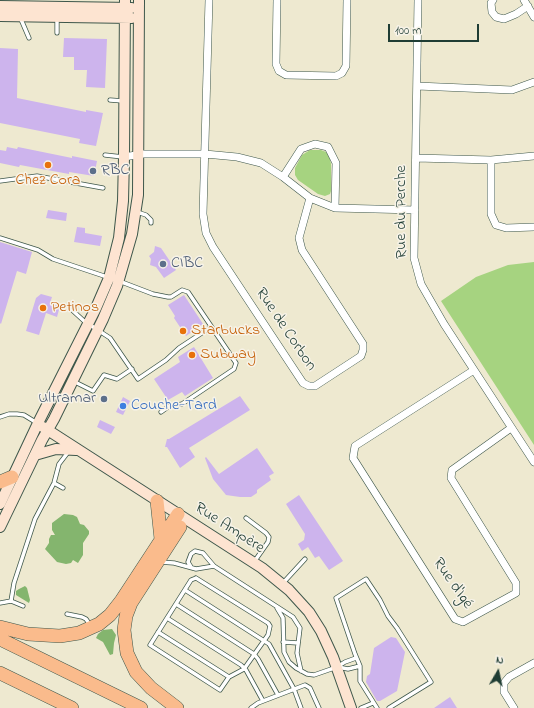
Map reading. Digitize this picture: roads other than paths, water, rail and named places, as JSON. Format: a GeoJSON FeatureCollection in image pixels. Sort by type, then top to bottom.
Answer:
{"type":"FeatureCollection","features":[{"type":"Feature","properties":{"kind":"highway"},"geometry":{"type":"LineString","coordinates":[[157,501],[161,539]]}},
{"type":"Feature","properties":{"kind":"highway"},"geometry":{"type":"LineString","coordinates":[[0,628],[28,634],[54,636],[74,634],[92,628],[106,618],[117,607],[161,539],[182,516]]}},
{"type":"Feature","properties":{"kind":"highway"},"geometry":{"type":"LineString","coordinates":[[177,708],[151,688],[139,676],[129,658],[125,644],[125,625],[129,607],[157,562],[182,516]]}},
{"type":"Feature","properties":{"kind":"highway"},"geometry":{"type":"LineString","coordinates":[[0,639],[141,708]]}},
{"type":"Feature","properties":{"kind":"highway"},"geometry":{"type":"LineString","coordinates":[[0,673],[72,708]]}},
{"type":"Feature","properties":{"kind":"main road"},"geometry":{"type":"LineString","coordinates":[[0,6],[20,11]]}},
{"type":"Feature","properties":{"kind":"main road"},"geometry":{"type":"LineString","coordinates":[[0,16],[20,11],[57,8],[88,12],[104,17],[116,25],[125,34]]}},
{"type":"Feature","properties":{"kind":"main road"},"geometry":{"type":"LineString","coordinates":[[104,17],[125,9]]}},
{"type":"Feature","properties":{"kind":"main road"},"geometry":{"type":"LineString","coordinates":[[0,504],[6,480],[38,423],[114,279],[123,202],[125,9]]}},
{"type":"Feature","properties":{"kind":"main road"},"geometry":{"type":"LineString","coordinates":[[0,527],[98,329],[114,279],[132,234],[136,212],[138,195],[138,9],[88,12]]}},
{"type":"Feature","properties":{"kind":"main road","name":"Rue Ampère"},"geometry":{"type":"LineString","coordinates":[[38,423],[74,449],[182,516],[254,563],[283,584],[314,618],[337,667],[351,708]]}},
{"type":"Feature","properties":{"kind":"main road"},"geometry":{"type":"LineString","coordinates":[[35,455],[56,449],[74,449]]}},
{"type":"Feature","properties":{"kind":"street","name":"Rue de Corbon"},"geometry":{"type":"LineString","coordinates":[[209,0],[203,214],[206,233],[213,247],[303,383],[309,386],[315,386],[361,356],[363,344],[302,250],[299,238],[310,198]]}},
{"type":"Feature","properties":{"kind":"street"},"geometry":{"type":"LineString","coordinates":[[277,0],[276,64],[279,72],[286,75],[336,76],[342,73],[346,66],[347,0]]}},
{"type":"Feature","properties":{"kind":"street","name":"Rue du Perche"},"geometry":{"type":"LineString","coordinates":[[418,0],[414,258],[421,284],[444,324],[534,462]]}},
{"type":"Feature","properties":{"kind":"street"},"geometry":{"type":"LineString","coordinates":[[493,0],[491,3],[492,12],[496,17],[504,19],[516,14],[526,3],[534,17]]}},
{"type":"Feature","properties":{"kind":"street"},"geometry":{"type":"LineString","coordinates":[[417,86],[512,90],[534,82]]}},
{"type":"Feature","properties":{"kind":"street"},"geometry":{"type":"LineString","coordinates":[[283,176],[301,149],[316,144],[328,147],[336,163],[335,208]]}},
{"type":"Feature","properties":{"kind":"street"},"geometry":{"type":"LineString","coordinates":[[124,157],[138,154],[205,154],[237,157],[261,163],[283,176],[310,198],[335,208],[415,210]]}},
{"type":"Feature","properties":{"kind":"street"},"geometry":{"type":"LineString","coordinates":[[416,158],[491,160],[534,156]]}},
{"type":"Feature","properties":{"kind":"street"},"geometry":{"type":"LineString","coordinates":[[491,160],[491,214],[496,225],[506,228],[534,226]]}},
{"type":"Feature","properties":{"kind":"street","name":"Rue d'Igé"},"geometry":{"type":"LineString","coordinates":[[474,370],[355,446],[353,458],[455,619],[463,622],[516,593],[516,583],[451,478],[452,470],[511,428]]}},
{"type":"Feature","properties":{"kind":"street"},"geometry":{"type":"LineString","coordinates":[[514,708],[504,692],[504,683],[509,677],[534,663]]}},
{"type":"Feature","properties":{"kind":"lane"},"geometry":{"type":"LineString","coordinates":[[57,8],[57,33]]}},
{"type":"Feature","properties":{"kind":"lane"},"geometry":{"type":"LineString","coordinates":[[20,11],[29,38]]}},
{"type":"Feature","properties":{"kind":"lane"},"geometry":{"type":"LineString","coordinates":[[110,100],[125,101]]}},
{"type":"Feature","properties":{"kind":"lane"},"geometry":{"type":"LineString","coordinates":[[104,155],[124,157]]}},
{"type":"Feature","properties":{"kind":"lane"},"geometry":{"type":"LineString","coordinates":[[0,181],[37,176],[103,188]]}},
{"type":"Feature","properties":{"kind":"lane"},"geometry":{"type":"LineString","coordinates":[[136,212],[146,215],[152,223]]}},
{"type":"Feature","properties":{"kind":"lane"},"geometry":{"type":"LineString","coordinates":[[0,238],[38,250],[53,259],[114,279],[153,294],[171,297],[182,290],[188,292],[236,363],[236,367],[182,404],[168,407],[161,412]]}},
{"type":"Feature","properties":{"kind":"lane"},"geometry":{"type":"LineString","coordinates":[[72,310],[110,338],[138,379],[166,360],[179,348],[211,327]]}},
{"type":"Feature","properties":{"kind":"lane"},"geometry":{"type":"LineString","coordinates":[[73,381],[93,391],[104,375],[117,378],[132,369]]}},
{"type":"Feature","properties":{"kind":"lane"},"geometry":{"type":"LineString","coordinates":[[0,417],[9,414],[24,415],[38,423]]}},
{"type":"Feature","properties":{"kind":"lane"},"geometry":{"type":"LineString","coordinates":[[11,601],[14,583],[35,519],[54,483],[57,467],[61,460],[74,449]]}},
{"type":"Feature","properties":{"kind":"lane"},"geometry":{"type":"LineString","coordinates":[[54,483],[63,488]]}},
{"type":"Feature","properties":{"kind":"lane"},"geometry":{"type":"LineString","coordinates":[[246,518],[266,533],[268,537],[268,542],[254,563]]}},
{"type":"Feature","properties":{"kind":"lane"},"geometry":{"type":"LineString","coordinates":[[191,567],[188,562],[189,556],[193,552],[198,551],[205,555],[214,566],[277,607],[289,613],[299,625],[300,632],[297,657],[301,671]]}},
{"type":"Feature","properties":{"kind":"lane"},"geometry":{"type":"LineString","coordinates":[[283,584],[304,558]]}},
{"type":"Feature","properties":{"kind":"lane"},"geometry":{"type":"LineString","coordinates":[[157,562],[174,563],[199,569],[214,566]]}},
{"type":"Feature","properties":{"kind":"lane"},"geometry":{"type":"LineString","coordinates":[[198,578],[263,619],[271,628],[270,632],[244,669],[230,677],[220,690],[150,645],[185,590],[191,580],[198,578]]}},
{"type":"Feature","properties":{"kind":"lane"},"geometry":{"type":"LineString","coordinates":[[377,708],[360,681],[360,666],[336,598],[366,579],[431,682],[389,708]]}},
{"type":"Feature","properties":{"kind":"lane"},"geometry":{"type":"LineString","coordinates":[[185,590],[270,646],[294,689],[301,708]]}},
{"type":"Feature","properties":{"kind":"lane"},"geometry":{"type":"LineString","coordinates":[[0,603],[11,601],[23,606]]}},
{"type":"Feature","properties":{"kind":"lane"},"geometry":{"type":"LineString","coordinates":[[176,604],[254,654],[278,695]]}},
{"type":"Feature","properties":{"kind":"lane"},"geometry":{"type":"LineString","coordinates":[[277,607],[283,618],[283,642],[287,658],[292,665],[301,671],[314,674],[337,667],[356,658]]}},
{"type":"Feature","properties":{"kind":"lane"},"geometry":{"type":"LineString","coordinates":[[66,614],[86,619],[92,628]]}},
{"type":"Feature","properties":{"kind":"lane"},"geometry":{"type":"LineString","coordinates":[[167,618],[239,664],[244,669],[263,701]]}},
{"type":"Feature","properties":{"kind":"lane"},"geometry":{"type":"LineString","coordinates":[[158,632],[230,677]]}},
{"type":"Feature","properties":{"kind":"lane"},"geometry":{"type":"LineString","coordinates":[[283,642],[298,643]]}},
{"type":"Feature","properties":{"kind":"lane"},"geometry":{"type":"LineString","coordinates":[[337,667],[348,669],[360,666]]}},
{"type":"Feature","properties":{"kind":"lane"},"geometry":{"type":"LineString","coordinates":[[251,708],[263,701],[303,685],[309,686],[312,690],[318,708]]}},
{"type":"Feature","properties":{"kind":"lane"},"geometry":{"type":"LineString","coordinates":[[361,708],[373,703]]}},
{"type":"Feature","properties":{"kind":"place","name":"Chez Cora"},"geometry":{"type":"Point","coordinates":[48,165]}},
{"type":"Feature","properties":{"kind":"place","name":"RBC"},"geometry":{"type":"Point","coordinates":[93,171]}},
{"type":"Feature","properties":{"kind":"place","name":"CIBC"},"geometry":{"type":"Point","coordinates":[163,264]}},
{"type":"Feature","properties":{"kind":"place","name":"Petinos"},"geometry":{"type":"Point","coordinates":[43,308]}},
{"type":"Feature","properties":{"kind":"place","name":"Starbucks"},"geometry":{"type":"Point","coordinates":[183,331]}},
{"type":"Feature","properties":{"kind":"place","name":"Subway"},"geometry":{"type":"Point","coordinates":[192,355]}},
{"type":"Feature","properties":{"kind":"place","name":"Ultramar"},"geometry":{"type":"Point","coordinates":[104,399]}},
{"type":"Feature","properties":{"kind":"place","name":"Couche-Tard"},"geometry":{"type":"Point","coordinates":[123,406]}}]}
